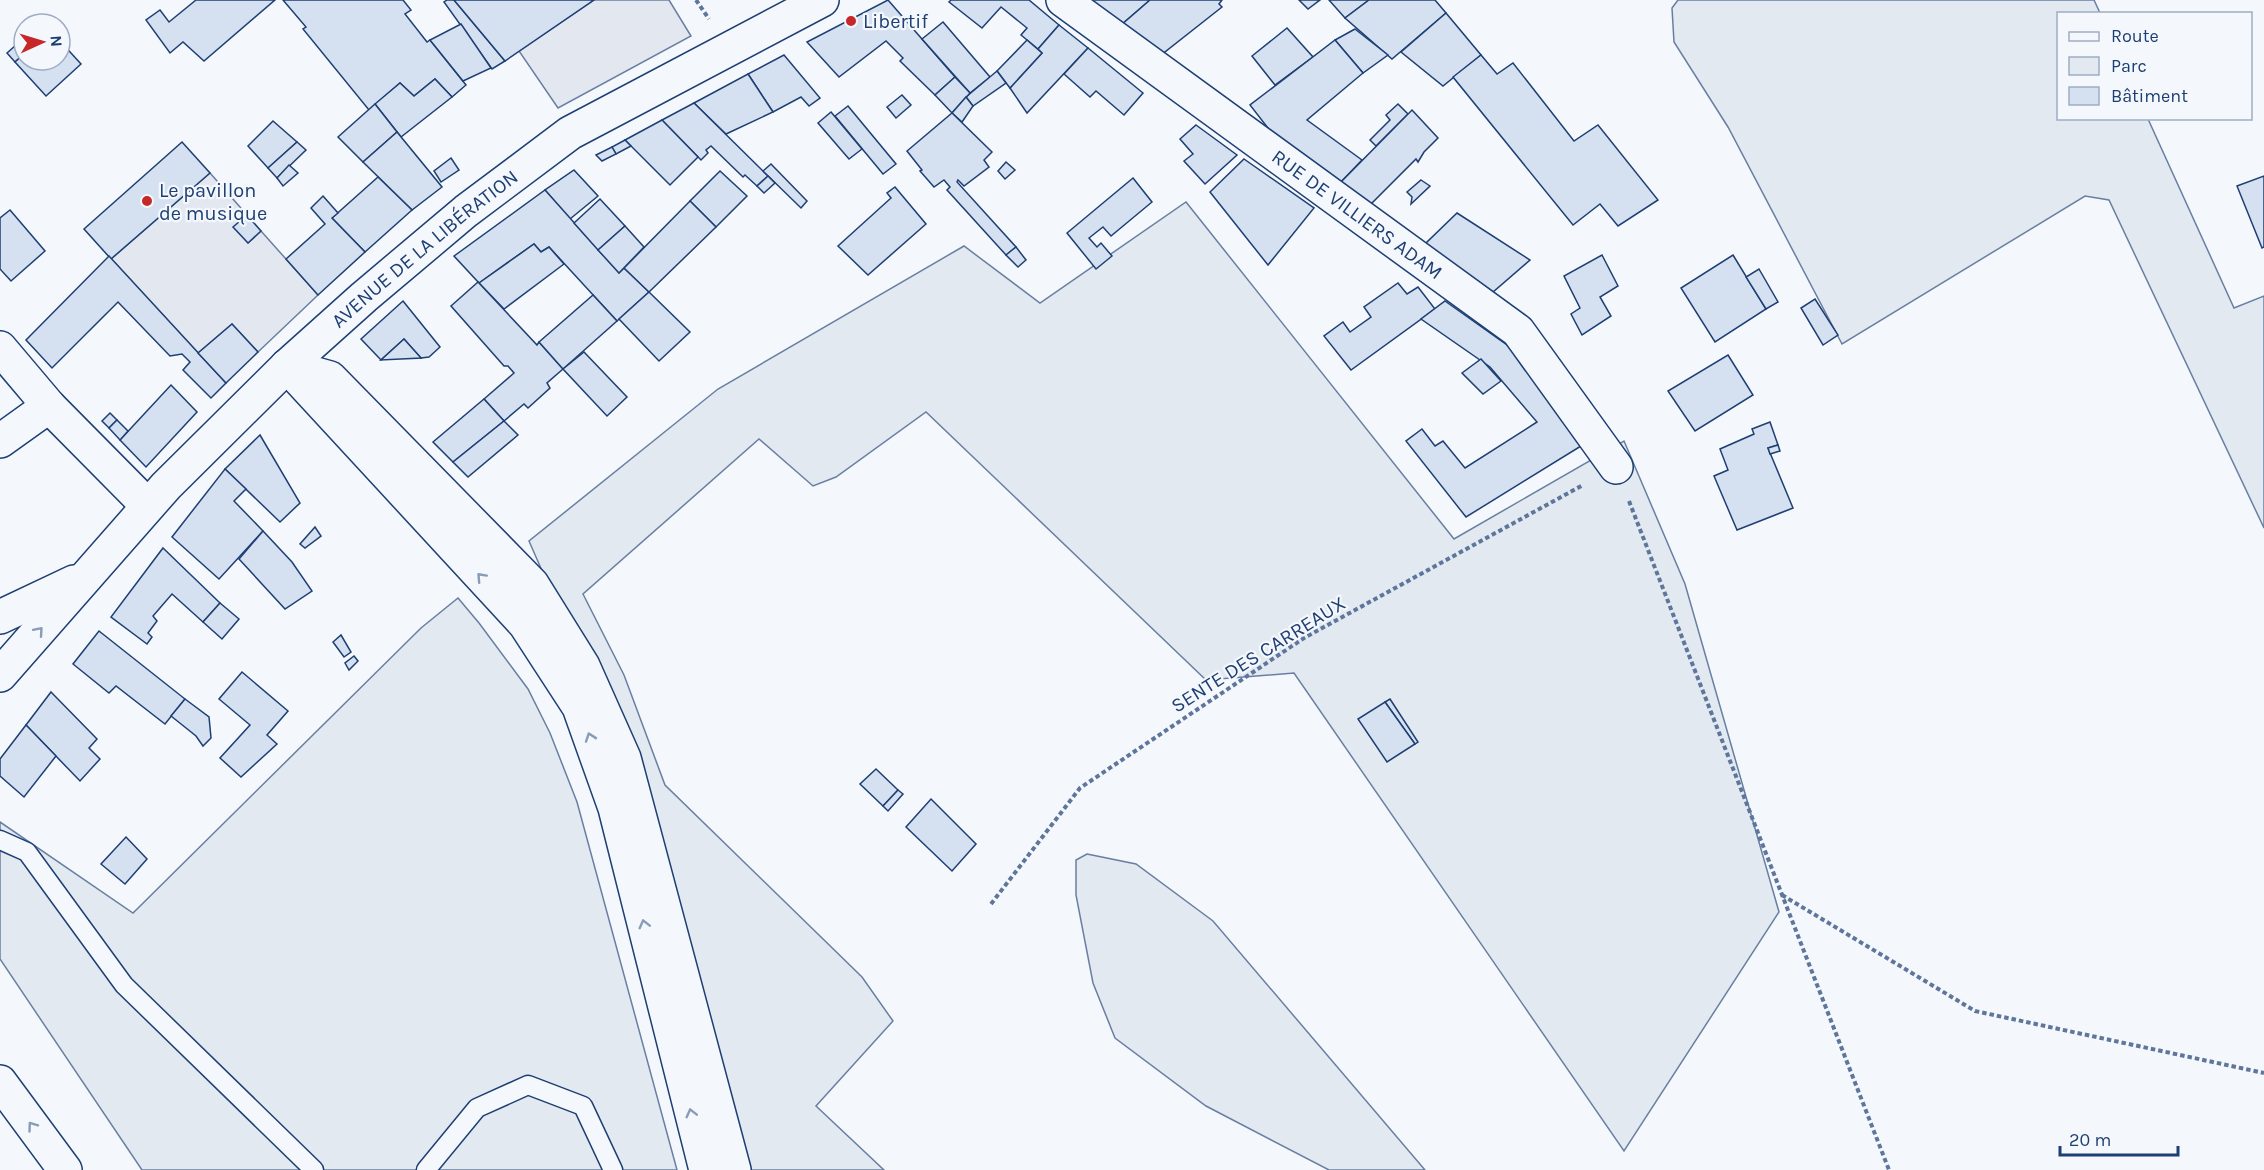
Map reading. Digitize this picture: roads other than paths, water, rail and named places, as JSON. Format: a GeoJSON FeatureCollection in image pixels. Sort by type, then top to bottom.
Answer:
{"type":"FeatureCollection","features":[{"type":"Feature","properties":{"kind":"main road","name":"AVENUE DE LA LIBÉRATION"},"geometry":{"type":"LineString","coordinates":[[0,675],[148,506],[287,366],[364,297],[449,226],[570,133],[822,0]]}},
{"type":"Feature","properties":{"kind":"main road","name":"RUE DE VILLIERS ADAM"},"geometry":{"type":"LineString","coordinates":[[1063,0],[1518,331],[1616,467]]}},
{"type":"Feature","properties":{"kind":"main road"},"geometry":{"type":"LineString","coordinates":[[0,348],[49,406],[148,506]]}},
{"type":"Feature","properties":{"kind":"main road"},"geometry":{"type":"LineString","coordinates":[[287,366],[525,624],[579,707],[615,808],[706,1170]]}},
{"type":"Feature","properties":{"kind":"main road"},"geometry":{"type":"LineString","coordinates":[[287,366],[330,378],[532,584],[583,666],[624,758],[734,1170]]}},
{"type":"Feature","properties":{"kind":"main road"},"geometry":{"type":"LineString","coordinates":[[0,441],[49,406]]}},
{"type":"Feature","properties":{"kind":"main road","name":"AVENUE DE LA LIBÉRATION"},"geometry":{"type":"LineString","coordinates":[[0,617],[87,576]]}},
{"type":"Feature","properties":{"kind":"main road"},"geometry":{"type":"LineString","coordinates":[[0,1082],[65,1170]]}},
{"type":"Feature","properties":{"kind":"lane"},"geometry":{"type":"LineString","coordinates":[[0,840],[27,852],[124,985],[314,1170]]}},
{"type":"Feature","properties":{"kind":"lane"},"geometry":{"type":"LineString","coordinates":[[426,1170],[477,1108],[528,1085],[583,1106],[613,1170]]}},
{"type":"Feature","properties":{"kind":"place","name":"Libertif"},"geometry":{"type":"Point","coordinates":[851,21]}},
{"type":"Feature","properties":{"kind":"place","name":"Le pavillon de musique"},"geometry":{"type":"Point","coordinates":[147,201]}}]}
